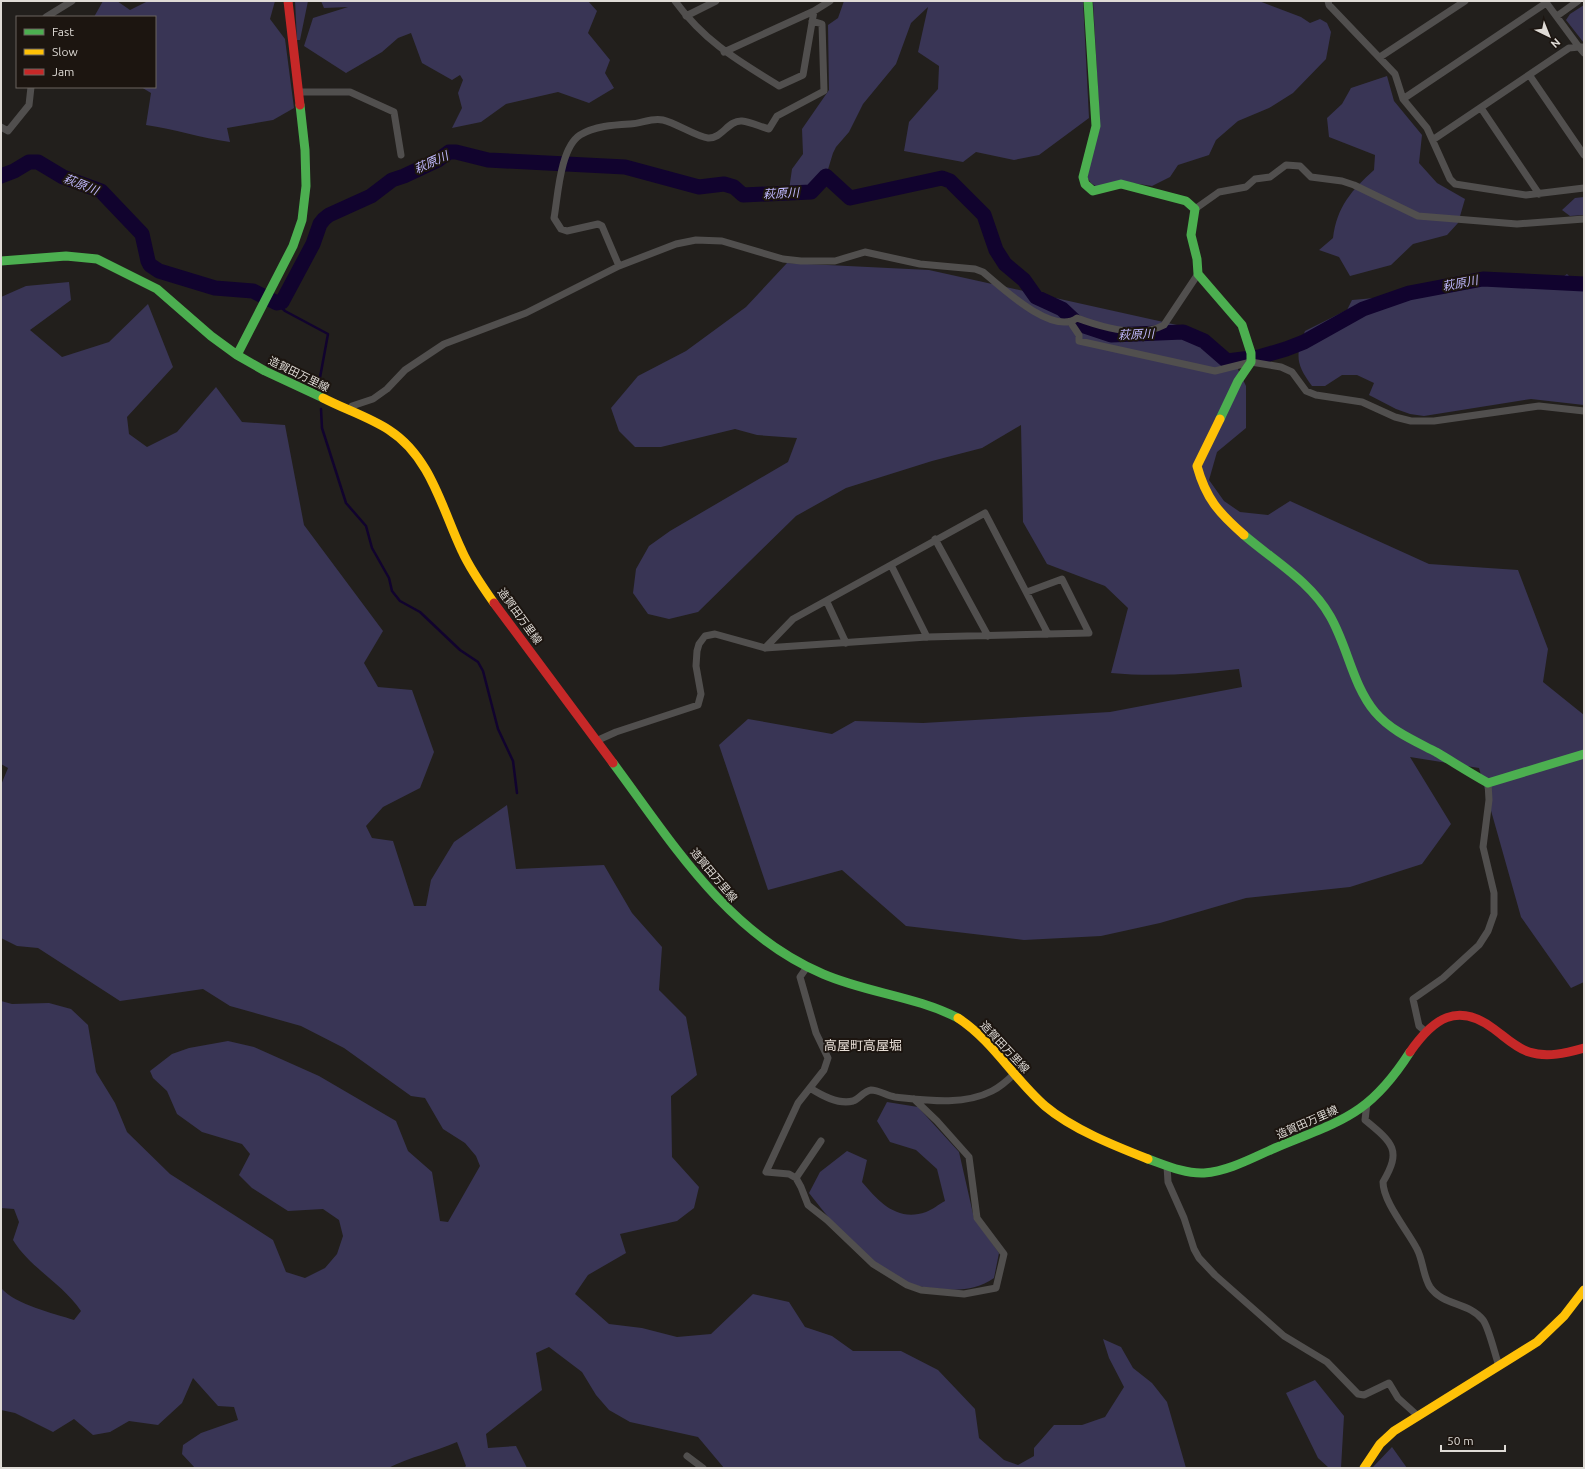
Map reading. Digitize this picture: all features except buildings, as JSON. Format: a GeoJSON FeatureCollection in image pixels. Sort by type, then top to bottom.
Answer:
{"type":"FeatureCollection","features":[{"type":"Feature","properties":{"kind":"main road"},"geometry":{"type":"LineString","coordinates":[[237,355],[293,246],[302,220],[306,186],[288,1]]}},
{"type":"Feature","properties":{"kind":"main road"},"geometry":{"type":"LineString","coordinates":[[1088,1],[1096,126],[1084,168],[1083,177],[1085,184],[1093,191],[1121,184],[1135,187],[1186,201],[1195,209],[1191,236],[1197,259],[1198,274],[1242,324],[1251,353],[1252,362],[1238,381],[1198,466],[1198,478],[1204,492],[1214,507],[1254,543],[1296,575],[1321,602],[1330,615],[1355,678],[1370,705],[1388,725],[1488,783],[1550,763],[1584,754]]}},
{"type":"Feature","properties":{"kind":"main road","name":"造賀田万里線"},"geometry":{"type":"LineString","coordinates":[[1,261],[66,256],[97,259],[157,289],[211,336],[237,355],[265,371],[389,430],[406,443],[422,461],[437,489],[461,551],[478,580],[596,741],[710,892],[731,914],[755,935],[807,967],[841,982],[927,1005],[950,1014],[972,1028],[1050,1111],[1078,1127],[1167,1166],[1188,1173],[1203,1173],[1228,1167],[1327,1128],[1355,1113],[1368,1104],[1389,1083],[1426,1031],[1437,1022],[1452,1015],[1476,1017],[1519,1047],[1529,1052],[1544,1055],[1559,1054],[1584,1048]]}},
{"type":"Feature","properties":{"kind":"main road"},"geometry":{"type":"LineString","coordinates":[[1364,1468],[1380,1444],[1394,1430],[1537,1342],[1552,1328],[1584,1290]]}},
{"type":"Feature","properties":{"kind":"street"},"geometry":{"type":"LineString","coordinates":[[48,16],[72,1]]}},
{"type":"Feature","properties":{"kind":"street"},"geometry":{"type":"LineString","coordinates":[[675,1],[700,32],[724,52],[779,86],[803,75],[814,11]]}},
{"type":"Feature","properties":{"kind":"street"},"geometry":{"type":"LineString","coordinates":[[686,16],[716,1]]}},
{"type":"Feature","properties":{"kind":"street"},"geometry":{"type":"LineString","coordinates":[[724,52],[814,11],[830,1]]}},
{"type":"Feature","properties":{"kind":"street"},"geometry":{"type":"LineString","coordinates":[[1328,1],[1329,5],[1395,74],[1403,99],[1427,128],[1434,139],[1450,179],[1455,184],[1526,195],[1584,188]]}},
{"type":"Feature","properties":{"kind":"street"},"geometry":{"type":"LineString","coordinates":[[1380,57],[1465,1]]}},
{"type":"Feature","properties":{"kind":"street"},"geometry":{"type":"LineString","coordinates":[[1557,16],[1578,1]]}},
{"type":"Feature","properties":{"kind":"street"},"geometry":{"type":"LineString","coordinates":[[1403,99],[1546,2],[1582,47],[1584,54]]}},
{"type":"Feature","properties":{"kind":"street"},"geometry":{"type":"LineString","coordinates":[[619,266],[602,226],[598,224],[567,230],[561,229],[554,218],[562,168],[570,147],[579,136],[595,128],[608,125],[633,124],[661,119],[676,124],[706,138],[715,138],[735,122],[742,121],[769,129],[777,116],[824,91],[822,24],[812,22]]}},
{"type":"Feature","properties":{"kind":"street"},"geometry":{"type":"LineString","coordinates":[[1434,139],[1530,76],[1568,48],[1582,47]]}},
{"type":"Feature","properties":{"kind":"street"},"geometry":{"type":"LineString","coordinates":[[1530,76],[1584,155]]}},
{"type":"Feature","properties":{"kind":"street"},"geometry":{"type":"LineString","coordinates":[[1,127],[8,131],[29,105],[31,88]]}},
{"type":"Feature","properties":{"kind":"street"},"geometry":{"type":"LineString","coordinates":[[298,92],[350,92],[394,112],[401,155]]}},
{"type":"Feature","properties":{"kind":"street"},"geometry":{"type":"LineString","coordinates":[[1481,108],[1539,194]]}},
{"type":"Feature","properties":{"kind":"street"},"geometry":{"type":"LineString","coordinates":[[1195,209],[1219,192],[1246,187],[1255,179],[1270,177],[1280,168],[1293,165],[1300,166],[1311,177],[1342,181],[1354,185],[1418,216],[1517,224],[1584,219]]}},
{"type":"Feature","properties":{"kind":"street"},"geometry":{"type":"LineString","coordinates":[[349,411],[352,406],[373,399],[387,389],[406,370],[444,344],[526,313],[619,266],[676,244],[696,240],[722,241],[783,259],[801,262],[835,261],[865,252],[920,264],[975,269],[983,272],[1032,310],[1054,322],[1071,323],[1077,318],[1109,328],[1132,330],[1158,328],[1164,326],[1198,274]]}},
{"type":"Feature","properties":{"kind":"street"},"geometry":{"type":"LineString","coordinates":[[1071,323],[1079,335],[1079,341],[1214,371],[1252,362],[1281,367],[1292,372],[1306,391],[1316,395],[1362,402],[1410,421],[1434,421],[1538,406],[1584,411]]}},
{"type":"Feature","properties":{"kind":"street"},"geometry":{"type":"LineString","coordinates":[[765,648],[793,619],[827,602],[935,539],[985,513],[1048,634]]}},
{"type":"Feature","properties":{"kind":"street"},"geometry":{"type":"LineString","coordinates":[[935,539],[988,636]]}},
{"type":"Feature","properties":{"kind":"street"},"geometry":{"type":"LineString","coordinates":[[891,565],[927,637]]}},
{"type":"Feature","properties":{"kind":"street"},"geometry":{"type":"LineString","coordinates":[[596,741],[616,732],[698,704],[701,694],[696,666],[697,650],[699,644],[706,636],[715,634],[765,648],[927,637],[1089,633],[1062,579],[1027,592]]}},
{"type":"Feature","properties":{"kind":"street"},"geometry":{"type":"LineString","coordinates":[[827,602],[846,643]]}},
{"type":"Feature","properties":{"kind":"street"},"geometry":{"type":"LineString","coordinates":[[1426,1031],[1420,1026],[1413,999],[1443,978],[1479,944],[1488,931],[1494,914],[1494,893],[1483,847],[1489,800],[1488,783]]}},
{"type":"Feature","properties":{"kind":"street"},"geometry":{"type":"LineString","coordinates":[[807,967],[800,977],[816,1034],[828,1058],[824,1070],[798,1103],[766,1172],[789,1174],[796,1178],[801,1186],[808,1206],[827,1220],[872,1264],[907,1284],[921,1290],[964,1294],[996,1288],[1004,1254],[977,1218],[969,1157],[937,1121],[914,1099]]}},
{"type":"Feature","properties":{"kind":"street"},"geometry":{"type":"LineString","coordinates":[[810,1088],[822,1096],[840,1101],[853,1101],[871,1090],[878,1091],[886,1096],[938,1100],[976,1097],[999,1087],[1014,1074]]}},
{"type":"Feature","properties":{"kind":"street"},"geometry":{"type":"LineString","coordinates":[[1368,1104],[1365,1120],[1391,1146],[1394,1156],[1392,1167],[1383,1182],[1385,1197],[1418,1250],[1429,1286],[1439,1296],[1451,1303],[1472,1310],[1483,1320],[1498,1366]]}},
{"type":"Feature","properties":{"kind":"street"},"geometry":{"type":"LineString","coordinates":[[796,1178],[821,1141]]}},
{"type":"Feature","properties":{"kind":"street"},"geometry":{"type":"LineString","coordinates":[[1167,1166],[1168,1182],[1184,1218],[1194,1250],[1215,1275],[1284,1336],[1327,1362],[1358,1394],[1364,1395],[1389,1383],[1398,1398],[1418,1416]]}},
{"type":"Feature","properties":{"kind":"street"},"geometry":{"type":"LineString","coordinates":[[687,1456],[703,1468]]}},
{"type":"Feature","properties":{"kind":"shaded area"},"geometry":{"type":"Polygon","coordinates":[[[103,1],[117,1],[130,10],[148,1],[275,1],[270,19],[285,39],[294,108],[273,120],[227,128],[230,142],[146,125],[151,93],[143,88],[156,88],[156,16],[95,16],[103,1]]]}},
{"type":"Feature","properties":{"kind":"shaded area"},"geometry":{"type":"Polygon","coordinates":[[[295,1],[308,1],[300,40],[297,40],[295,1]]]}},
{"type":"Feature","properties":{"kind":"shaded area"},"geometry":{"type":"Polygon","coordinates":[[[321,1],[588,1],[597,11],[588,33],[610,60],[605,73],[614,88],[589,103],[558,92],[506,104],[481,122],[452,128],[462,108],[458,93],[463,80],[460,75],[452,80],[422,63],[411,33],[398,38],[382,52],[346,73],[304,46],[313,18],[348,7],[324,8],[321,1]]]}},
{"type":"Feature","properties":{"kind":"shaded area"},"geometry":{"type":"Polygon","coordinates":[[[844,1],[1083,1],[1089,118],[1039,155],[1014,160],[976,152],[963,162],[904,151],[909,122],[938,89],[939,66],[918,52],[928,7],[911,23],[896,64],[863,104],[849,132],[836,147],[826,176],[809,191],[789,190],[792,169],[803,154],[802,129],[829,90],[828,25],[838,18],[844,1]]]}},
{"type":"Feature","properties":{"kind":"shaded area"},"geometry":{"type":"Polygon","coordinates":[[[1093,1],[1259,1],[1301,17],[1310,23],[1320,19],[1327,23],[1331,32],[1326,59],[1293,93],[1269,108],[1238,121],[1216,140],[1209,155],[1178,165],[1170,177],[1152,186],[1119,181],[1097,187],[1091,183],[1086,176],[1100,127],[1093,1]]]}},
{"type":"Feature","properties":{"kind":"shaded area"},"geometry":{"type":"Polygon","coordinates":[[[1584,5],[1584,43],[1566,20],[1570,14],[1584,5]]]}},
{"type":"Feature","properties":{"kind":"shaded area"},"geometry":{"type":"Polygon","coordinates":[[[1387,76],[1394,101],[1422,135],[1419,163],[1437,183],[1465,199],[1458,223],[1447,235],[1413,244],[1391,265],[1350,276],[1339,257],[1319,250],[1333,238],[1338,217],[1352,192],[1374,170],[1375,155],[1329,137],[1327,118],[1342,104],[1351,88],[1387,76]]]}},
{"type":"Feature","properties":{"kind":"shaded area"},"geometry":{"type":"Polygon","coordinates":[[[1584,197],[1584,215],[1570,216],[1562,210],[1575,198],[1584,197]]]}},
{"type":"Feature","properties":{"kind":"shaded area"},"geometry":{"type":"Polygon","coordinates":[[[787,263],[929,270],[1177,325],[1213,341],[1236,365],[1246,386],[1246,428],[1217,452],[1209,480],[1224,501],[1240,512],[1268,515],[1290,501],[1429,564],[1518,570],[1548,649],[1543,682],[1584,715],[1584,982],[1571,988],[1521,917],[1479,768],[1410,757],[1451,824],[1422,864],[1350,887],[1246,898],[1160,923],[1101,936],[1024,940],[906,926],[842,870],[768,890],[719,745],[748,719],[832,734],[855,721],[923,723],[1110,712],[1242,687],[1239,669],[1143,675],[1111,673],[1128,608],[1105,586],[1047,564],[1023,522],[1021,425],[982,448],[932,461],[846,488],[796,516],[698,612],[669,619],[648,614],[633,593],[636,569],[649,546],[670,531],[788,462],[797,438],[757,435],[735,429],[661,447],[635,447],[619,431],[611,408],[638,376],[686,351],[746,307],[787,263]]]}},
{"type":"Feature","properties":{"kind":"shaded area"},"geometry":{"type":"Polygon","coordinates":[[[1500,273],[1550,286],[1567,274],[1584,291],[1584,405],[1531,399],[1424,416],[1410,414],[1396,409],[1369,395],[1374,383],[1357,375],[1342,375],[1325,386],[1312,386],[1300,366],[1300,347],[1305,331],[1347,310],[1352,300],[1408,295],[1500,273]]]}},
{"type":"Feature","properties":{"kind":"shaded area"},"geometry":{"type":"Polygon","coordinates":[[[69,282],[71,300],[30,330],[62,357],[109,342],[148,304],[173,367],[127,417],[129,434],[147,447],[177,432],[216,387],[242,422],[285,425],[304,525],[383,631],[364,663],[378,687],[412,690],[434,752],[420,788],[383,807],[366,826],[372,838],[393,841],[414,906],[426,906],[431,880],[454,842],[507,805],[516,869],[604,865],[632,913],[662,947],[659,990],[686,1017],[697,1075],[671,1096],[672,1157],[699,1187],[694,1208],[677,1221],[620,1234],[626,1253],[588,1275],[575,1294],[609,1324],[642,1328],[677,1337],[711,1334],[753,1294],[789,1302],[805,1327],[832,1336],[853,1351],[901,1351],[938,1370],[975,1409],[979,1438],[1004,1460],[1018,1465],[1034,1456],[1034,1448],[1054,1425],[1082,1425],[1105,1417],[1124,1387],[1109,1358],[1103,1339],[1121,1347],[1133,1368],[1152,1383],[1167,1402],[1186,1468],[724,1468],[698,1437],[630,1422],[609,1410],[596,1395],[582,1372],[549,1347],[536,1353],[542,1390],[486,1434],[488,1448],[516,1446],[527,1468],[464,1468],[466,1466],[457,1442],[388,1468],[195,1468],[182,1454],[183,1445],[201,1433],[238,1420],[234,1407],[218,1406],[193,1378],[182,1403],[158,1425],[129,1421],[110,1432],[93,1435],[74,1419],[53,1432],[15,1413],[1,1410],[1,1288],[25,1304],[74,1320],[81,1311],[65,1292],[20,1250],[13,1240],[19,1222],[14,1209],[1,1208],[1,1001],[12,1004],[49,1003],[71,1009],[88,1025],[96,1072],[115,1103],[127,1132],[170,1174],[273,1240],[286,1272],[305,1278],[325,1268],[337,1254],[343,1236],[339,1220],[323,1209],[288,1211],[252,1188],[239,1175],[250,1154],[242,1144],[202,1132],[177,1114],[167,1091],[153,1078],[150,1071],[172,1054],[189,1048],[228,1041],[254,1047],[319,1076],[396,1121],[408,1151],[432,1172],[440,1221],[448,1222],[480,1166],[476,1156],[465,1143],[443,1129],[425,1098],[411,1096],[344,1048],[301,1026],[230,1006],[203,989],[120,1001],[38,948],[17,946],[1,938],[1,785],[8,768],[1,764],[1,297],[26,286],[69,282]]]}},
{"type":"Feature","properties":{"kind":"shaded area"},"geometry":{"type":"Polygon","coordinates":[[[887,1102],[918,1107],[959,1152],[974,1218],[999,1253],[994,1278],[988,1282],[976,1287],[949,1290],[929,1288],[908,1283],[894,1276],[867,1257],[829,1218],[809,1193],[820,1172],[847,1151],[867,1160],[862,1182],[882,1203],[897,1212],[916,1214],[926,1212],[945,1201],[937,1169],[916,1150],[890,1142],[877,1121],[887,1102]]]}},
{"type":"Feature","properties":{"kind":"shaded area"},"geometry":{"type":"Polygon","coordinates":[[[1315,1380],[1344,1416],[1341,1468],[1329,1468],[1318,1458],[1286,1393],[1315,1380]]]}},
{"type":"Feature","properties":{"kind":"shaded area"},"geometry":{"type":"Polygon","coordinates":[[[1392,1447],[1407,1468],[1373,1468],[1373,1467],[1392,1447]]]}},
{"type":"Feature","properties":{"kind":"waterway","name":"萩原川"},"geometry":{"type":"LineString","coordinates":[[1,176],[14,171],[29,162],[38,162],[63,177],[101,191],[142,234],[148,261],[150,265],[159,271],[215,288],[253,291],[277,303],[282,302],[313,244],[320,224],[324,219],[329,215],[371,196],[392,180],[438,160],[449,152],[456,152],[488,160],[625,167],[699,187],[724,184],[734,187],[743,195],[811,192],[826,176],[850,198],[942,178],[950,181],[984,215],[996,250],[1005,264],[1024,280],[1036,297],[1062,309],[1078,324],[1111,335],[1183,332],[1204,341],[1227,361],[1259,357],[1286,349],[1304,342],[1363,309],[1409,293],[1483,279],[1584,284]]}},
{"type":"Feature","properties":{"kind":"waterway"},"geometry":{"type":"LineString","coordinates":[[277,303],[285,311],[328,334],[319,383]]}},
{"type":"Feature","properties":{"kind":"waterway"},"geometry":{"type":"LineString","coordinates":[[321,409],[322,428],[346,503],[366,526],[372,548],[389,578],[392,591],[400,601],[420,612],[460,650],[478,662],[483,671],[498,729],[513,761],[517,793]]}},
{"type":"Feature","properties":{"kind":"traffic: fast"},"geometry":{"type":"LineString","coordinates":[[1088,1],[1096,126],[1083,177],[1085,184],[1093,191],[1121,184],[1186,201],[1195,209],[1191,235],[1197,259],[1198,274],[1242,325],[1251,353],[1251,362],[1238,381],[1220,419]]}},
{"type":"Feature","properties":{"kind":"traffic: fast"},"geometry":{"type":"LineString","coordinates":[[237,355],[293,246],[302,220],[306,186],[305,150],[300,105]]}},
{"type":"Feature","properties":{"kind":"traffic: fast"},"geometry":{"type":"LineString","coordinates":[[1,261],[66,256],[97,259],[157,289],[211,336],[237,355],[265,371],[323,398]]}},
{"type":"Feature","properties":{"kind":"traffic: fast"},"geometry":{"type":"LineString","coordinates":[[1244,535],[1291,572],[1322,604],[1336,628],[1361,690],[1375,712],[1388,725],[1488,783],[1584,754]]}},
{"type":"Feature","properties":{"kind":"traffic: fast"},"geometry":{"type":"LineString","coordinates":[[613,763],[680,855],[704,884],[730,911],[758,935],[789,956],[823,974],[857,986],[908,999],[958,1018]]}},
{"type":"Feature","properties":{"kind":"traffic: fast"},"geometry":{"type":"LineString","coordinates":[[1148,1159],[1175,1169],[1197,1173],[1213,1172],[1240,1164],[1352,1114],[1381,1090],[1410,1052]]}},
{"type":"Feature","properties":{"kind":"traffic: slow"},"geometry":{"type":"LineString","coordinates":[[323,398],[389,430],[403,441],[415,454],[434,485],[465,558],[494,603]]}},
{"type":"Feature","properties":{"kind":"traffic: slow"},"geometry":{"type":"LineString","coordinates":[[1220,419],[1197,466],[1205,488],[1214,505],[1227,520],[1244,535]]}},
{"type":"Feature","properties":{"kind":"traffic: slow"},"geometry":{"type":"LineString","coordinates":[[958,1018],[971,1027],[993,1049],[1023,1084],[1045,1106],[1068,1122],[1094,1136],[1148,1159]]}},
{"type":"Feature","properties":{"kind":"traffic: slow"},"geometry":{"type":"LineString","coordinates":[[1364,1468],[1380,1444],[1394,1431],[1537,1342],[1564,1316],[1584,1290]]}},
{"type":"Feature","properties":{"kind":"traffic: jam"},"geometry":{"type":"LineString","coordinates":[[288,1],[300,105]]}},
{"type":"Feature","properties":{"kind":"traffic: jam"},"geometry":{"type":"LineString","coordinates":[[494,603],[613,763]]}},
{"type":"Feature","properties":{"kind":"traffic: jam"},"geometry":{"type":"LineString","coordinates":[[1410,1052],[1419,1040],[1437,1023],[1457,1015],[1468,1016],[1481,1021],[1520,1048],[1536,1054],[1550,1055],[1584,1048]]}},
{"type":"Feature","properties":{"kind":"district","name":"高屋町高屋堀"},"geometry":{"type":"Point","coordinates":[863,1045]}}]}
